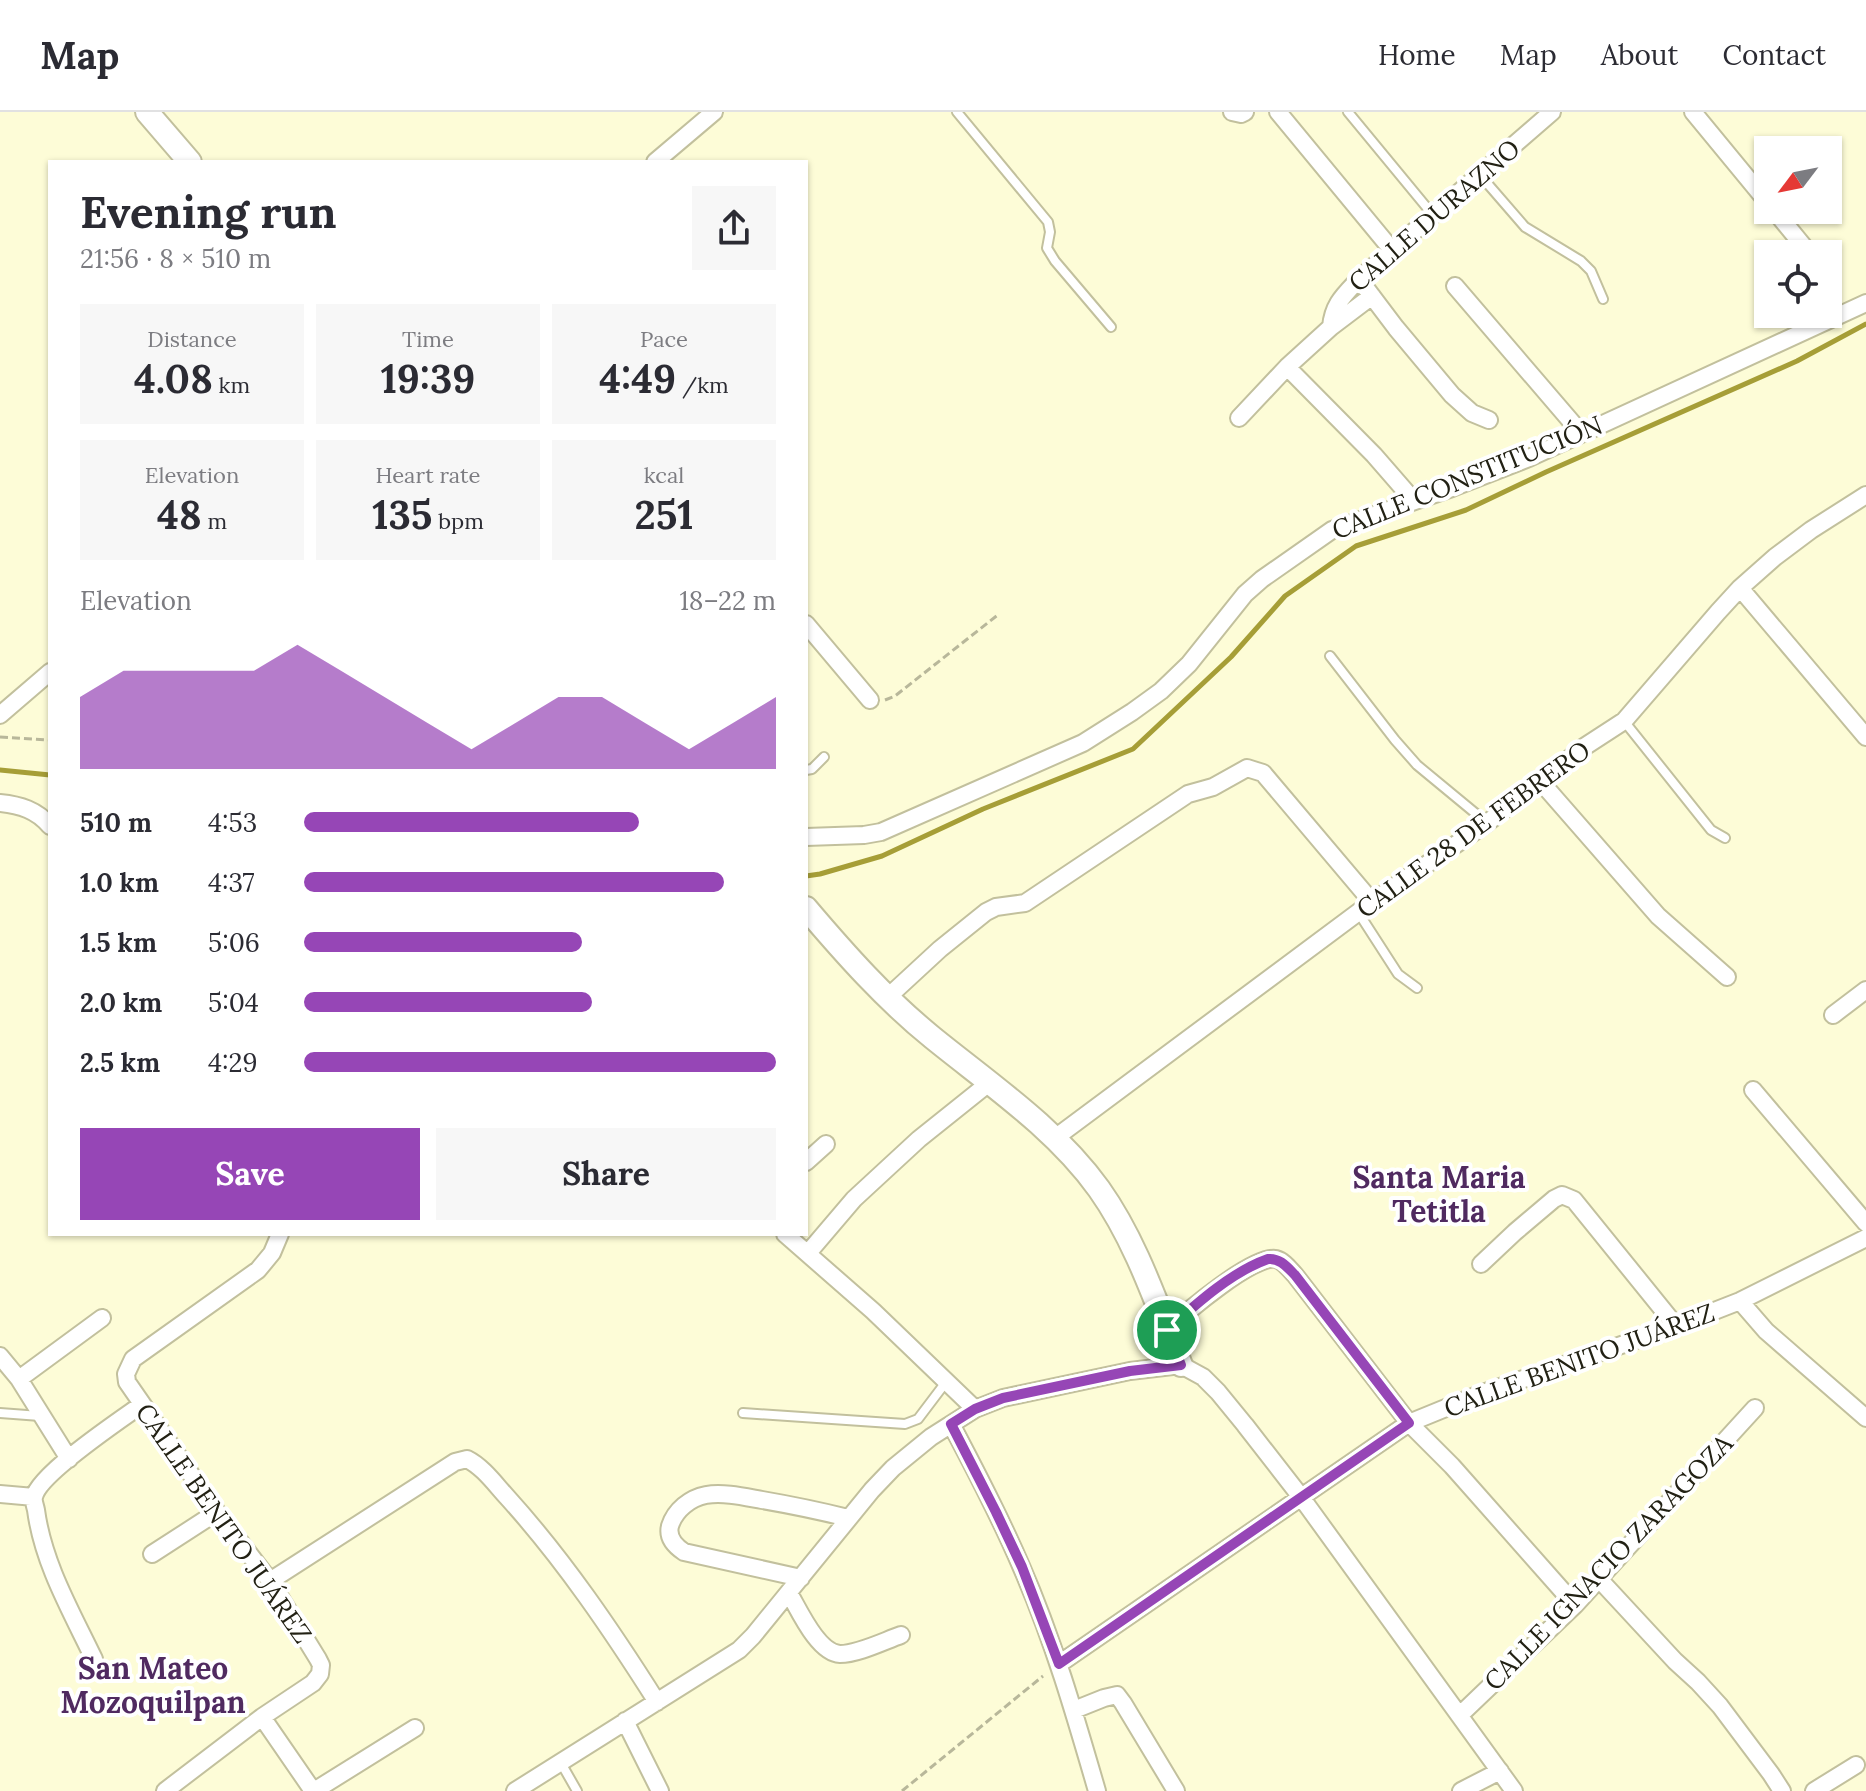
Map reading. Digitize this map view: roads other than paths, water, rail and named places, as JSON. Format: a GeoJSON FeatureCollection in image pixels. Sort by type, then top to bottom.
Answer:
{"type":"FeatureCollection","features":[{"type":"Feature","properties":{"kind":"street"},"geometry":{"type":"LineString","coordinates":[[147,112],[188,160]]}},
{"type":"Feature","properties":{"kind":"street"},"geometry":{"type":"LineString","coordinates":[[657,160],[714,112]]}},
{"type":"Feature","properties":{"kind":"street"},"geometry":{"type":"LineString","coordinates":[[1232,112],[1245,112]]}},
{"type":"Feature","properties":{"kind":"street"},"geometry":{"type":"LineString","coordinates":[[1278,112],[1392,250]]}},
{"type":"Feature","properties":{"kind":"street","name":"CALLE DURAZNO"},"geometry":{"type":"LineString","coordinates":[[1331,327],[1338,301],[1359,279],[1552,112]]}},
{"type":"Feature","properties":{"kind":"street"},"geometry":{"type":"LineString","coordinates":[[1693,112],[1754,186]]}},
{"type":"Feature","properties":{"kind":"street"},"geometry":{"type":"LineString","coordinates":[[1785,224],[1799,240]]}},
{"type":"Feature","properties":{"kind":"street"},"geometry":{"type":"LineString","coordinates":[[1359,279],[1452,395],[1472,413],[1489,420]]}},
{"type":"Feature","properties":{"kind":"street"},"geometry":{"type":"LineString","coordinates":[[1455,286],[1581,433]]}},
{"type":"Feature","properties":{"kind":"street","name":"CALLE DURAZNO"},"geometry":{"type":"LineString","coordinates":[[1239,418],[1287,367],[1331,327],[1372,296]]}},
{"type":"Feature","properties":{"kind":"street","name":"CALLE CONSTITUCIÓN"},"geometry":{"type":"LineString","coordinates":[[808,837],[881,832],[1083,743],[1161,691],[1189,664],[1245,594],[1332,530],[1529,458],[1866,303]]}},
{"type":"Feature","properties":{"kind":"street"},"geometry":{"type":"LineString","coordinates":[[1287,367],[1374,455],[1414,501]]}},
{"type":"Feature","properties":{"kind":"street","name":"CALLE 28 DE FEBRERO"},"geometry":{"type":"LineString","coordinates":[[1055,1138],[1365,907],[1487,823],[1584,747],[1624,721],[1740,588],[1811,530],[1866,495]]}},
{"type":"Feature","properties":{"kind":"street"},"geometry":{"type":"LineString","coordinates":[[1740,588],[1866,737]]}},
{"type":"Feature","properties":{"kind":"street"},"geometry":{"type":"LineString","coordinates":[[808,626],[870,700]]}},
{"type":"Feature","properties":{"kind":"street"},"geometry":{"type":"LineString","coordinates":[[0,715],[48,674]]}},
{"type":"Feature","properties":{"kind":"street"},"geometry":{"type":"LineString","coordinates":[[888,997],[986,912],[996,907],[1025,903],[1188,794],[1213,787],[1247,768],[1263,773],[1365,907]]}},
{"type":"Feature","properties":{"kind":"street"},"geometry":{"type":"LineString","coordinates":[[1541,782],[1658,916],[1727,977]]}},
{"type":"Feature","properties":{"kind":"street"},"geometry":{"type":"LineString","coordinates":[[0,803],[29,809],[48,824]]}},
{"type":"Feature","properties":{"kind":"street"},"geometry":{"type":"LineString","coordinates":[[808,912],[888,997],[1055,1138],[1098,1188],[1117,1217],[1137,1258],[1181,1365]]}},
{"type":"Feature","properties":{"kind":"street"},"geometry":{"type":"LineString","coordinates":[[1833,1015],[1866,990]]}},
{"type":"Feature","properties":{"kind":"street"},"geometry":{"type":"LineString","coordinates":[[808,1253],[854,1199],[919,1139],[989,1083]]}},
{"type":"Feature","properties":{"kind":"street"},"geometry":{"type":"LineString","coordinates":[[1753,1090],[1866,1223]]}},
{"type":"Feature","properties":{"kind":"street"},"geometry":{"type":"LineString","coordinates":[[808,1160],[826,1144]]}},
{"type":"Feature","properties":{"kind":"street"},"geometry":{"type":"LineString","coordinates":[[1481,1264],[1558,1196],[1565,1195],[1574,1200],[1676,1326]]}},
{"type":"Feature","properties":{"kind":"street","name":"CALLE BENITO JUÁREZ"},"geometry":{"type":"LineString","coordinates":[[262,1717],[313,1683],[319,1676],[321,1665],[270,1581],[141,1405],[127,1382],[126,1374],[133,1359],[258,1270],[272,1253],[279,1236]]}},
{"type":"Feature","properties":{"kind":"street"},"geometry":{"type":"LineString","coordinates":[[787,1236],[975,1409]]}},
{"type":"Feature","properties":{"kind":"street","name":"CALLE BENITO JUÁREZ"},"geometry":{"type":"LineString","coordinates":[[1059,1664],[1409,1423],[1740,1301],[1866,1238]]}},
{"type":"Feature","properties":{"kind":"street"},"geometry":{"type":"LineString","coordinates":[[1167,1330],[1245,1270],[1268,1259],[1280,1261],[1295,1275],[1409,1423],[1445,1458],[1575,1605]]}},
{"type":"Feature","properties":{"kind":"street"},"geometry":{"type":"LineString","coordinates":[[1740,1301],[1766,1331],[1866,1418]]}},
{"type":"Feature","properties":{"kind":"street"},"geometry":{"type":"LineString","coordinates":[[19,1379],[102,1318]]}},
{"type":"Feature","properties":{"kind":"street"},"geometry":{"type":"LineString","coordinates":[[0,1356],[19,1379],[69,1459]]}},
{"type":"Feature","properties":{"kind":"street"},"geometry":{"type":"LineString","coordinates":[[515,1791],[739,1650],[893,1468],[951,1424],[975,1409],[1003,1398],[1076,1381],[1181,1365],[1203,1377],[1218,1392],[1301,1497],[1514,1791]]}},
{"type":"Feature","properties":{"kind":"street"},"geometry":{"type":"LineString","coordinates":[[94,1659],[46,1553],[34,1497],[43,1481],[141,1405]]}},
{"type":"Feature","properties":{"kind":"street","name":"CALLE IGNACIO ZARAGOZA"},"geometry":{"type":"LineString","coordinates":[[1460,1715],[1575,1605],[1755,1408]]}},
{"type":"Feature","properties":{"kind":"street"},"geometry":{"type":"LineString","coordinates":[[951,1424],[1022,1567],[1059,1664],[1097,1791]]}},
{"type":"Feature","properties":{"kind":"street"},"geometry":{"type":"LineString","coordinates":[[270,1581],[455,1462],[467,1459],[524,1515],[625,1651],[657,1702]]}},
{"type":"Feature","properties":{"kind":"street"},"geometry":{"type":"LineString","coordinates":[[0,1494],[34,1497]]}},
{"type":"Feature","properties":{"kind":"street"},"geometry":{"type":"LineString","coordinates":[[801,1578],[684,1552],[672,1541],[671,1525],[686,1504],[702,1495],[712,1494],[755,1499],[848,1518]]}},
{"type":"Feature","properties":{"kind":"street"},"geometry":{"type":"LineString","coordinates":[[152,1554],[217,1512]]}},
{"type":"Feature","properties":{"kind":"street"},"geometry":{"type":"LineString","coordinates":[[1599,1579],[1720,1706],[1782,1791]]}},
{"type":"Feature","properties":{"kind":"street"},"geometry":{"type":"LineString","coordinates":[[789,1593],[816,1638],[827,1649],[839,1654],[901,1635]]}},
{"type":"Feature","properties":{"kind":"street"},"geometry":{"type":"LineString","coordinates":[[1074,1710],[1117,1695],[1176,1791]]}},
{"type":"Feature","properties":{"kind":"street"},"geometry":{"type":"LineString","coordinates":[[165,1791],[262,1717],[314,1791],[415,1728]]}},
{"type":"Feature","properties":{"kind":"street"},"geometry":{"type":"LineString","coordinates":[[625,1721],[660,1791]]}},
{"type":"Feature","properties":{"kind":"street"},"geometry":{"type":"LineString","coordinates":[[1814,1791],[1856,1765]]}},
{"type":"Feature","properties":{"kind":"street"},"geometry":{"type":"LineString","coordinates":[[1461,1791],[1500,1771]]}},
{"type":"Feature","properties":{"kind":"lane"},"geometry":{"type":"LineString","coordinates":[[957,112],[1048,222],[1047,248],[1111,327]]}},
{"type":"Feature","properties":{"kind":"lane"},"geometry":{"type":"LineString","coordinates":[[1348,112],[1433,215]]}},
{"type":"Feature","properties":{"kind":"lane"},"geometry":{"type":"LineString","coordinates":[[1479,174],[1525,227],[1581,261],[1591,271],[1603,299]]}},
{"type":"Feature","properties":{"kind":"lane"},"geometry":{"type":"LineString","coordinates":[[1330,656],[1417,765],[1487,823]]}},
{"type":"Feature","properties":{"kind":"lane"},"geometry":{"type":"LineString","coordinates":[[1624,721],[1711,830],[1725,838]]}},
{"type":"Feature","properties":{"kind":"lane"},"geometry":{"type":"LineString","coordinates":[[808,770],[824,757]]}},
{"type":"Feature","properties":{"kind":"lane"},"geometry":{"type":"LineString","coordinates":[[1365,907],[1398,974],[1417,988]]}},
{"type":"Feature","properties":{"kind":"lane"},"geometry":{"type":"LineString","coordinates":[[743,1413],[905,1424],[918,1419],[947,1381]]}},
{"type":"Feature","properties":{"kind":"lane"},"geometry":{"type":"LineString","coordinates":[[0,1413],[41,1416]]}},
{"type":"Feature","properties":{"kind":"lane"},"geometry":{"type":"LineString","coordinates":[[560,1762],[577,1791]]}},
{"type":"Feature","properties":{"kind":"waterway"},"geometry":{"type":"LineString","coordinates":[[808,876],[882,856],[983,809],[1133,749],[1231,657],[1285,596],[1356,546],[1466,510],[1797,361],[1866,324]]}},
{"type":"Feature","properties":{"kind":"waterway"},"geometry":{"type":"LineString","coordinates":[[0,770],[48,775]]}},
{"type":"Feature","properties":{"kind":"district","name":"Santa Maria Tetitla"},"geometry":{"type":"Point","coordinates":[1439,1194]}},
{"type":"Feature","properties":{"kind":"district","name":"San Mateo Mozoquilpan"},"geometry":{"type":"Point","coordinates":[153,1685]}}]}
